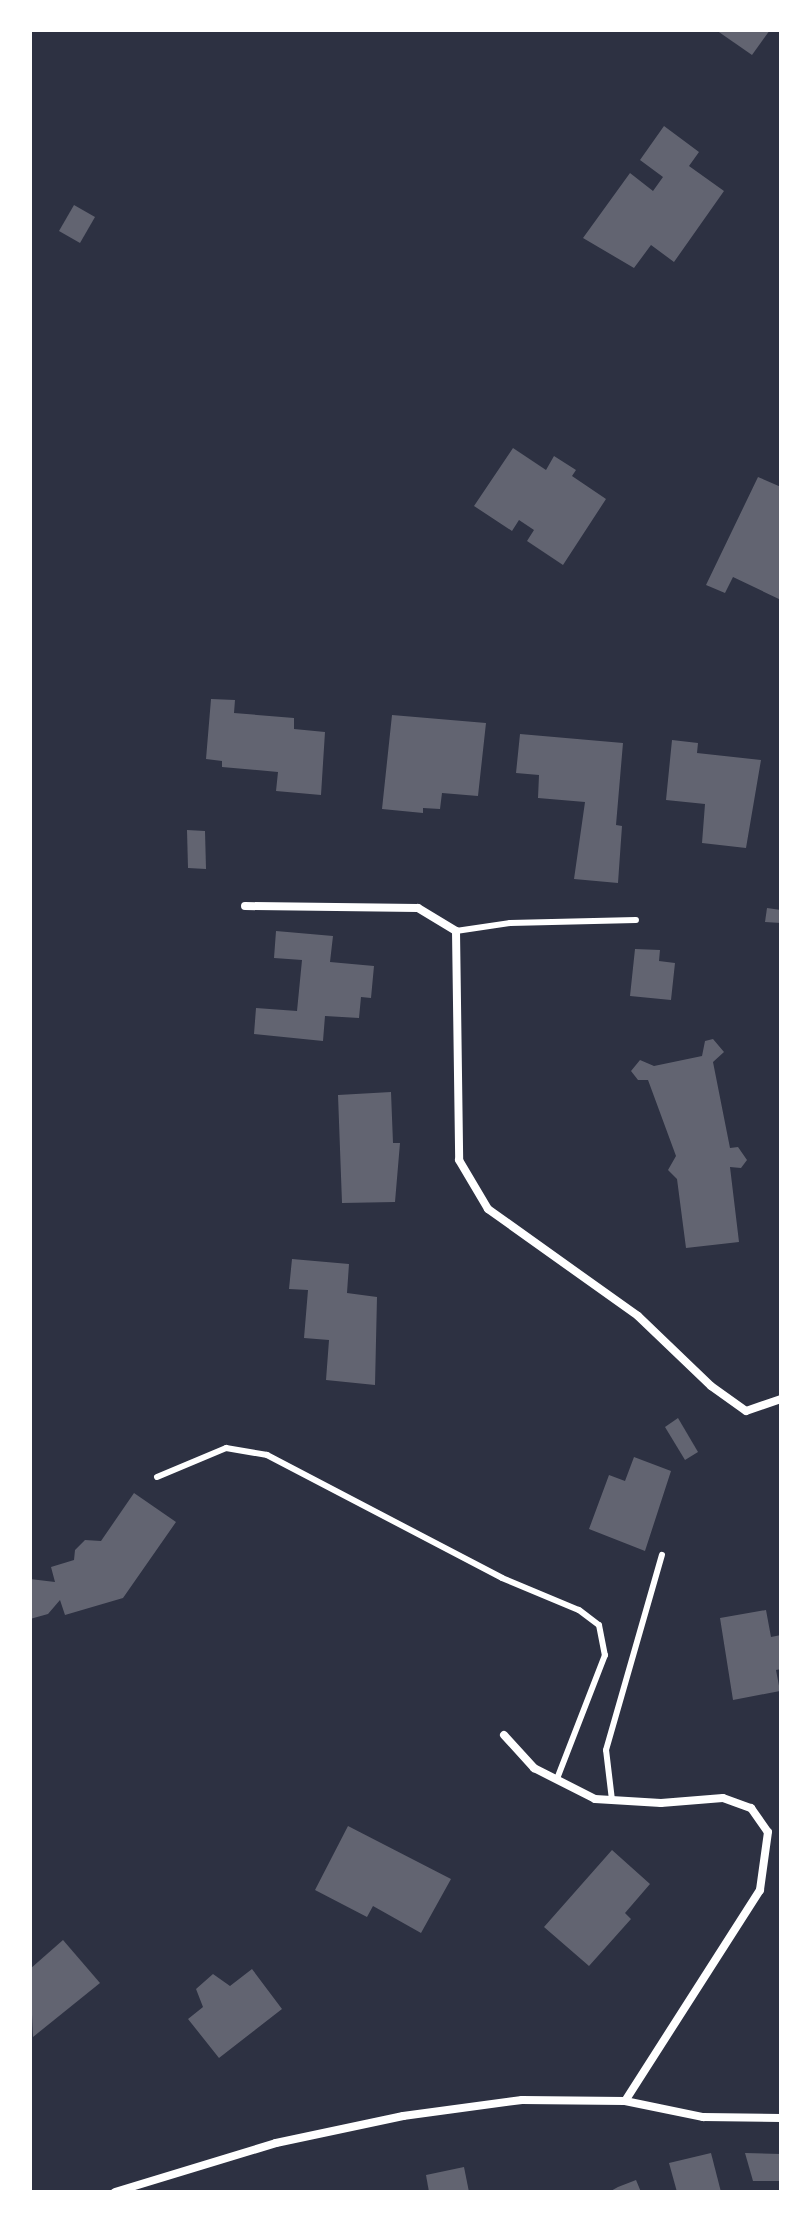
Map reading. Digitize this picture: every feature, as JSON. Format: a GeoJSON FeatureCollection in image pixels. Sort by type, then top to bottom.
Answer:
{"type":"FeatureCollection","features":[{"type":"Feature","properties":{"kind":"street"},"geometry":{"type":"LineString","coordinates":[[245,906],[418,908],[456,931],[459,1160],[488,1209],[638,1316],[711,1386],[746,1411],[781,1399]]}},
{"type":"Feature","properties":{"kind":"street"},"geometry":{"type":"LineString","coordinates":[[504,1735],[534,1768],[595,1799],[723,1798],[751,1808],[768,1832],[760,1890],[625,2101]]}},
{"type":"Feature","properties":{"kind":"street"},"geometry":{"type":"LineString","coordinates":[[115,2192],[276,2143],[403,2116],[522,2100],[625,2101],[703,2117],[781,2118]]}},
{"type":"Feature","properties":{"kind":"lane"},"geometry":{"type":"LineString","coordinates":[[456,931],[510,923],[636,920]]}},
{"type":"Feature","properties":{"kind":"lane"},"geometry":{"type":"LineString","coordinates":[[157,1477],[226,1448],[267,1455],[599,1625],[605,1655],[557,1779]]}},
{"type":"Feature","properties":{"kind":"lane"},"geometry":{"type":"LineString","coordinates":[[612,1800],[606,1750],[662,1555]]}},
{"type":"Feature","properties":{"kind":"building"},"geometry":{"type":"Polygon","coordinates":[[[716,30],[770,30],[752,55],[716,30]]]}},
{"type":"Feature","properties":{"kind":"building"},"geometry":{"type":"Polygon","coordinates":[[[664,126],[699,152],[689,166],[724,191],[674,262],[651,245],[634,268],[583,238],[630,173],[653,191],[663,177],[640,160],[664,126]]]}},
{"type":"Feature","properties":{"kind":"building"},"geometry":{"type":"Polygon","coordinates":[[[74,205],[95,217],[80,243],[59,231],[74,205]]]}},
{"type":"Feature","properties":{"kind":"building"},"geometry":{"type":"Polygon","coordinates":[[[513,448],[546,470],[554,456],[576,470],[572,476],[606,499],[563,565],[527,541],[534,530],[519,520],[512,531],[474,506],[513,448]]]}},
{"type":"Feature","properties":{"kind":"building"},"geometry":{"type":"Polygon","coordinates":[[[758,477],[781,487],[781,600],[733,577],[725,593],[706,585],[758,477]]]}},
{"type":"Feature","properties":{"kind":"building"},"geometry":{"type":"Polygon","coordinates":[[[211,699],[235,700],[234,713],[294,718],[294,729],[325,732],[321,795],[276,791],[278,772],[222,767],[222,761],[206,759],[211,699]]]}},
{"type":"Feature","properties":{"kind":"building"},"geometry":{"type":"Polygon","coordinates":[[[392,715],[486,723],[478,796],[442,793],[440,809],[423,808],[423,813],[382,809],[392,715]]]}},
{"type":"Feature","properties":{"kind":"building"},"geometry":{"type":"Polygon","coordinates":[[[520,734],[623,743],[616,825],[622,826],[618,883],[574,879],[585,802],[538,798],[539,775],[516,773],[520,734]]]}},
{"type":"Feature","properties":{"kind":"building"},"geometry":{"type":"Polygon","coordinates":[[[672,740],[698,743],[697,753],[761,760],[746,848],[702,843],[705,804],[666,800],[672,740]]]}},
{"type":"Feature","properties":{"kind":"building"},"geometry":{"type":"Polygon","coordinates":[[[187,830],[205,831],[206,869],[188,868],[187,830]]]}},
{"type":"Feature","properties":{"kind":"building"},"geometry":{"type":"Polygon","coordinates":[[[767,908],[781,910],[781,923],[765,922],[767,908]]]}},
{"type":"Feature","properties":{"kind":"building"},"geometry":{"type":"Polygon","coordinates":[[[276,931],[333,936],[330,962],[374,966],[371,998],[361,997],[359,1018],[325,1016],[323,1041],[254,1034],[256,1008],[297,1011],[302,960],[274,958],[276,931]]]}},
{"type":"Feature","properties":{"kind":"building"},"geometry":{"type":"Polygon","coordinates":[[[635,949],[660,950],[659,961],[675,963],[671,1000],[630,996],[635,949]]]}},
{"type":"Feature","properties":{"kind":"building"},"geometry":{"type":"Polygon","coordinates":[[[713,1039],[724,1052],[713,1062],[730,1148],[738,1147],[747,1160],[741,1168],[730,1167],[739,1242],[686,1248],[677,1179],[668,1170],[676,1156],[648,1080],[638,1080],[631,1071],[640,1060],[654,1066],[702,1056],[705,1041],[713,1039]]]}},
{"type":"Feature","properties":{"kind":"building"},"geometry":{"type":"Polygon","coordinates":[[[391,1092],[393,1143],[400,1143],[395,1202],[342,1203],[338,1095],[391,1092]]]}},
{"type":"Feature","properties":{"kind":"building"},"geometry":{"type":"Polygon","coordinates":[[[292,1259],[349,1264],[347,1293],[377,1297],[375,1385],[326,1380],[329,1340],[304,1338],[308,1290],[289,1289],[292,1259]]]}},
{"type":"Feature","properties":{"kind":"building"},"geometry":{"type":"Polygon","coordinates":[[[678,1418],[698,1452],[685,1460],[665,1427],[678,1418]]]}},
{"type":"Feature","properties":{"kind":"building"},"geometry":{"type":"Polygon","coordinates":[[[634,1457],[671,1471],[645,1551],[589,1529],[609,1475],[625,1481],[634,1457]]]}},
{"type":"Feature","properties":{"kind":"building"},"geometry":{"type":"Polygon","coordinates":[[[134,1493],[176,1522],[123,1598],[65,1615],[60,1600],[48,1614],[30,1619],[30,1579],[55,1582],[51,1567],[74,1560],[75,1550],[85,1540],[101,1541],[134,1493]]]}},
{"type":"Feature","properties":{"kind":"building"},"geometry":{"type":"Polygon","coordinates":[[[766,1610],[771,1637],[781,1635],[781,1669],[776,1670],[780,1691],[733,1700],[720,1618],[766,1610]]]}},
{"type":"Feature","properties":{"kind":"building"},"geometry":{"type":"Polygon","coordinates":[[[348,1826],[451,1879],[421,1933],[373,1906],[367,1917],[315,1890],[348,1826]]]}},
{"type":"Feature","properties":{"kind":"building"},"geometry":{"type":"Polygon","coordinates":[[[612,1850],[650,1884],[625,1913],[631,1919],[589,1966],[544,1927],[612,1850]]]}},
{"type":"Feature","properties":{"kind":"building"},"geometry":{"type":"Polygon","coordinates":[[[63,1940],[100,1983],[33,2037],[30,1969],[63,1940]]]}},
{"type":"Feature","properties":{"kind":"building"},"geometry":{"type":"Polygon","coordinates":[[[252,1969],[282,2009],[219,2058],[188,2019],[203,2007],[196,1989],[213,1974],[230,1986],[252,1969]]]}},
{"type":"Feature","properties":{"kind":"building"},"geometry":{"type":"Polygon","coordinates":[[[711,2153],[721,2192],[677,2192],[669,2163],[711,2153]]]}},
{"type":"Feature","properties":{"kind":"building"},"geometry":{"type":"Polygon","coordinates":[[[745,2153],[781,2154],[781,2181],[753,2181],[745,2153]]]}},
{"type":"Feature","properties":{"kind":"building"},"geometry":{"type":"Polygon","coordinates":[[[464,2167],[469,2192],[429,2192],[426,2175],[464,2167]]]}},
{"type":"Feature","properties":{"kind":"building"},"geometry":{"type":"Polygon","coordinates":[[[636,2180],[641,2192],[609,2192],[618,2187],[636,2180]]]}}]}
